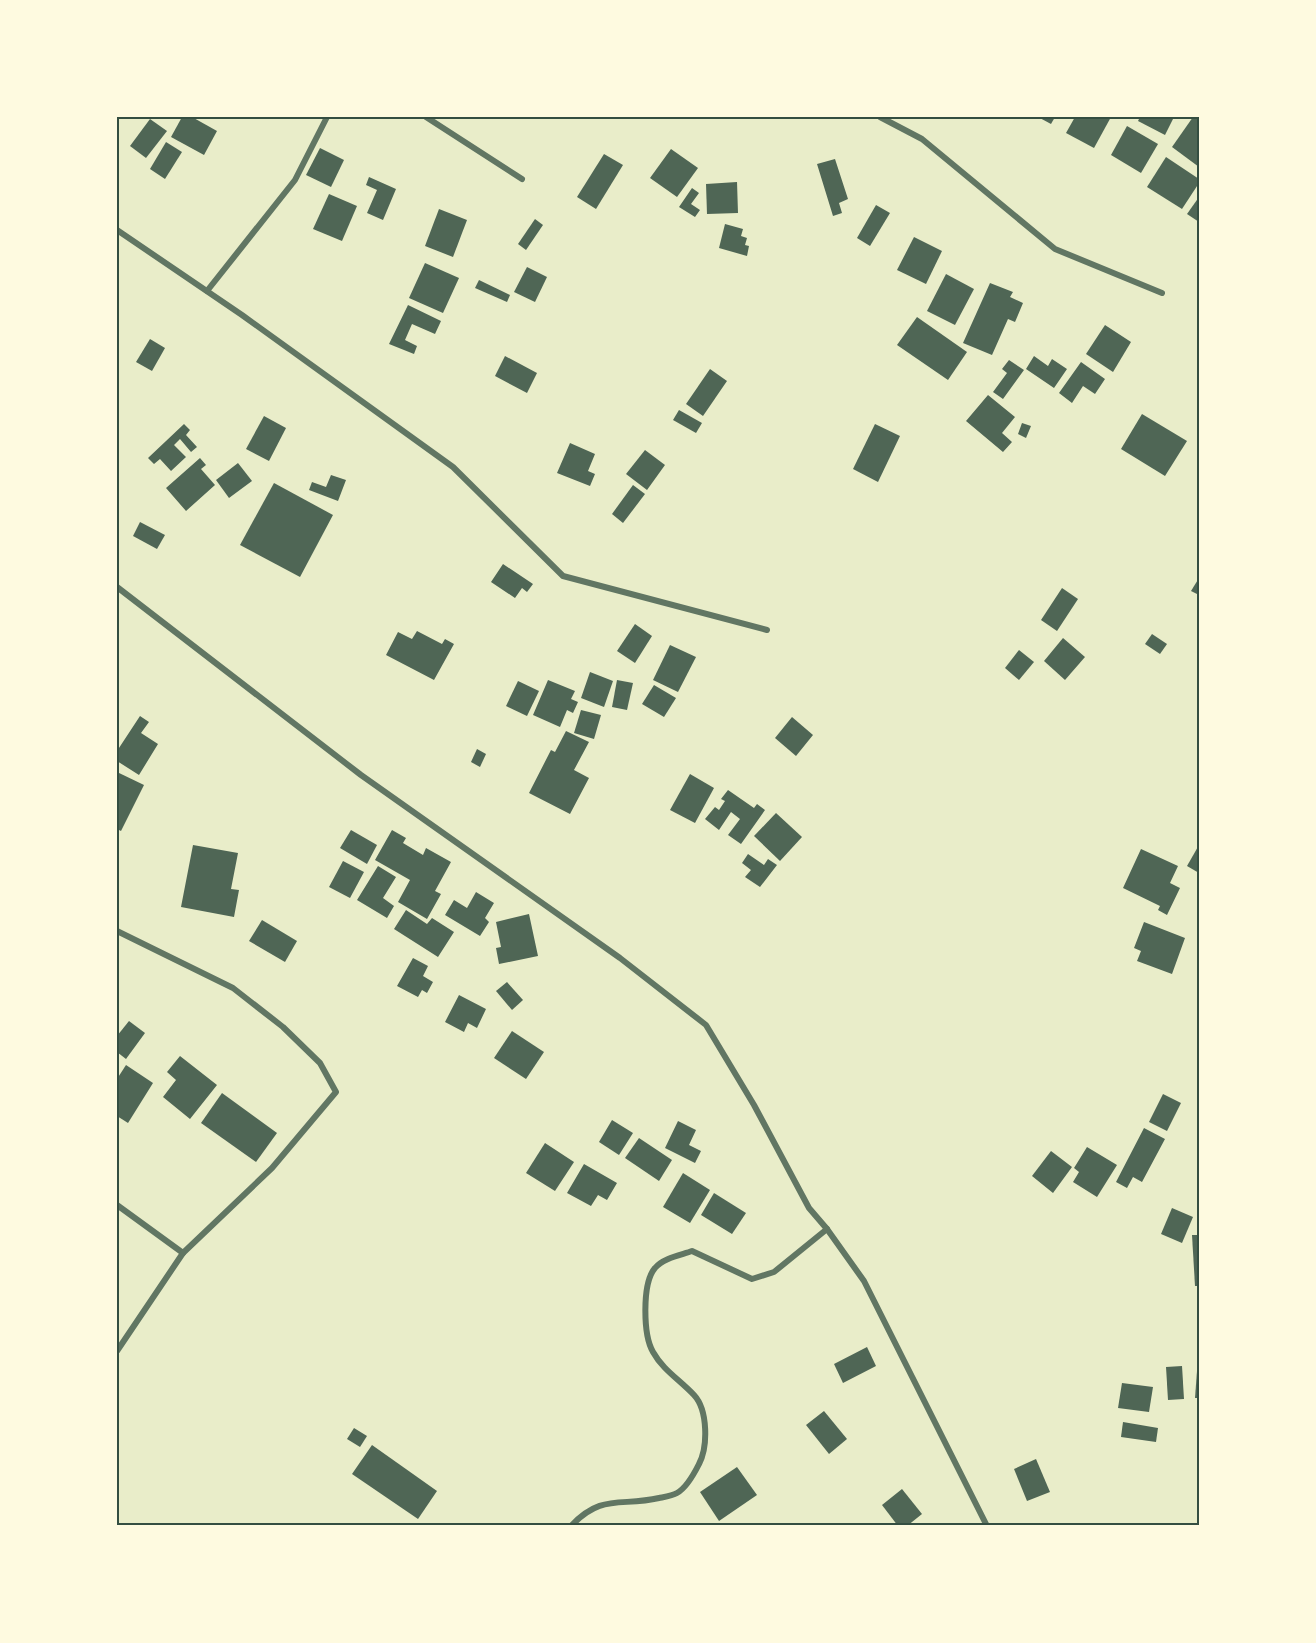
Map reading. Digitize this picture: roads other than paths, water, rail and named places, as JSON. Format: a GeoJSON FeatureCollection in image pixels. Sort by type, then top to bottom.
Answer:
{"type":"FeatureCollection","features":[{"type":"Feature","properties":{"kind":"street"},"geometry":{"type":"LineString","coordinates":[[207,291],[295,180],[327,117]]}},
{"type":"Feature","properties":{"kind":"street"},"geometry":{"type":"LineString","coordinates":[[426,117],[522,179]]}},
{"type":"Feature","properties":{"kind":"street"},"geometry":{"type":"LineString","coordinates":[[880,117],[922,139],[1055,249],[1162,293]]}},
{"type":"Feature","properties":{"kind":"street"},"geometry":{"type":"LineString","coordinates":[[117,230],[207,291],[453,467],[563,576],[767,630]]}},
{"type":"Feature","properties":{"kind":"street"},"geometry":{"type":"LineString","coordinates":[[117,587],[361,775],[620,958],[706,1025],[754,1105],[809,1208],[864,1281],[987,1526]]}},
{"type":"Feature","properties":{"kind":"street"},"geometry":{"type":"LineString","coordinates":[[117,931],[232,988],[283,1027],[320,1063],[336,1092],[272,1168],[183,1253],[117,1351]]}},
{"type":"Feature","properties":{"kind":"street"},"geometry":{"type":"LineString","coordinates":[[117,1206],[183,1253]]}},
{"type":"Feature","properties":{"kind":"street"},"geometry":{"type":"LineString","coordinates":[[571,1526],[595,1506],[650,1500],[677,1493],[690,1480],[700,1461],[706,1438],[704,1418],[696,1396],[668,1373],[652,1352],[647,1332],[648,1282],[655,1267],[692,1251],[752,1279],[774,1272],[827,1229]]}}]}
